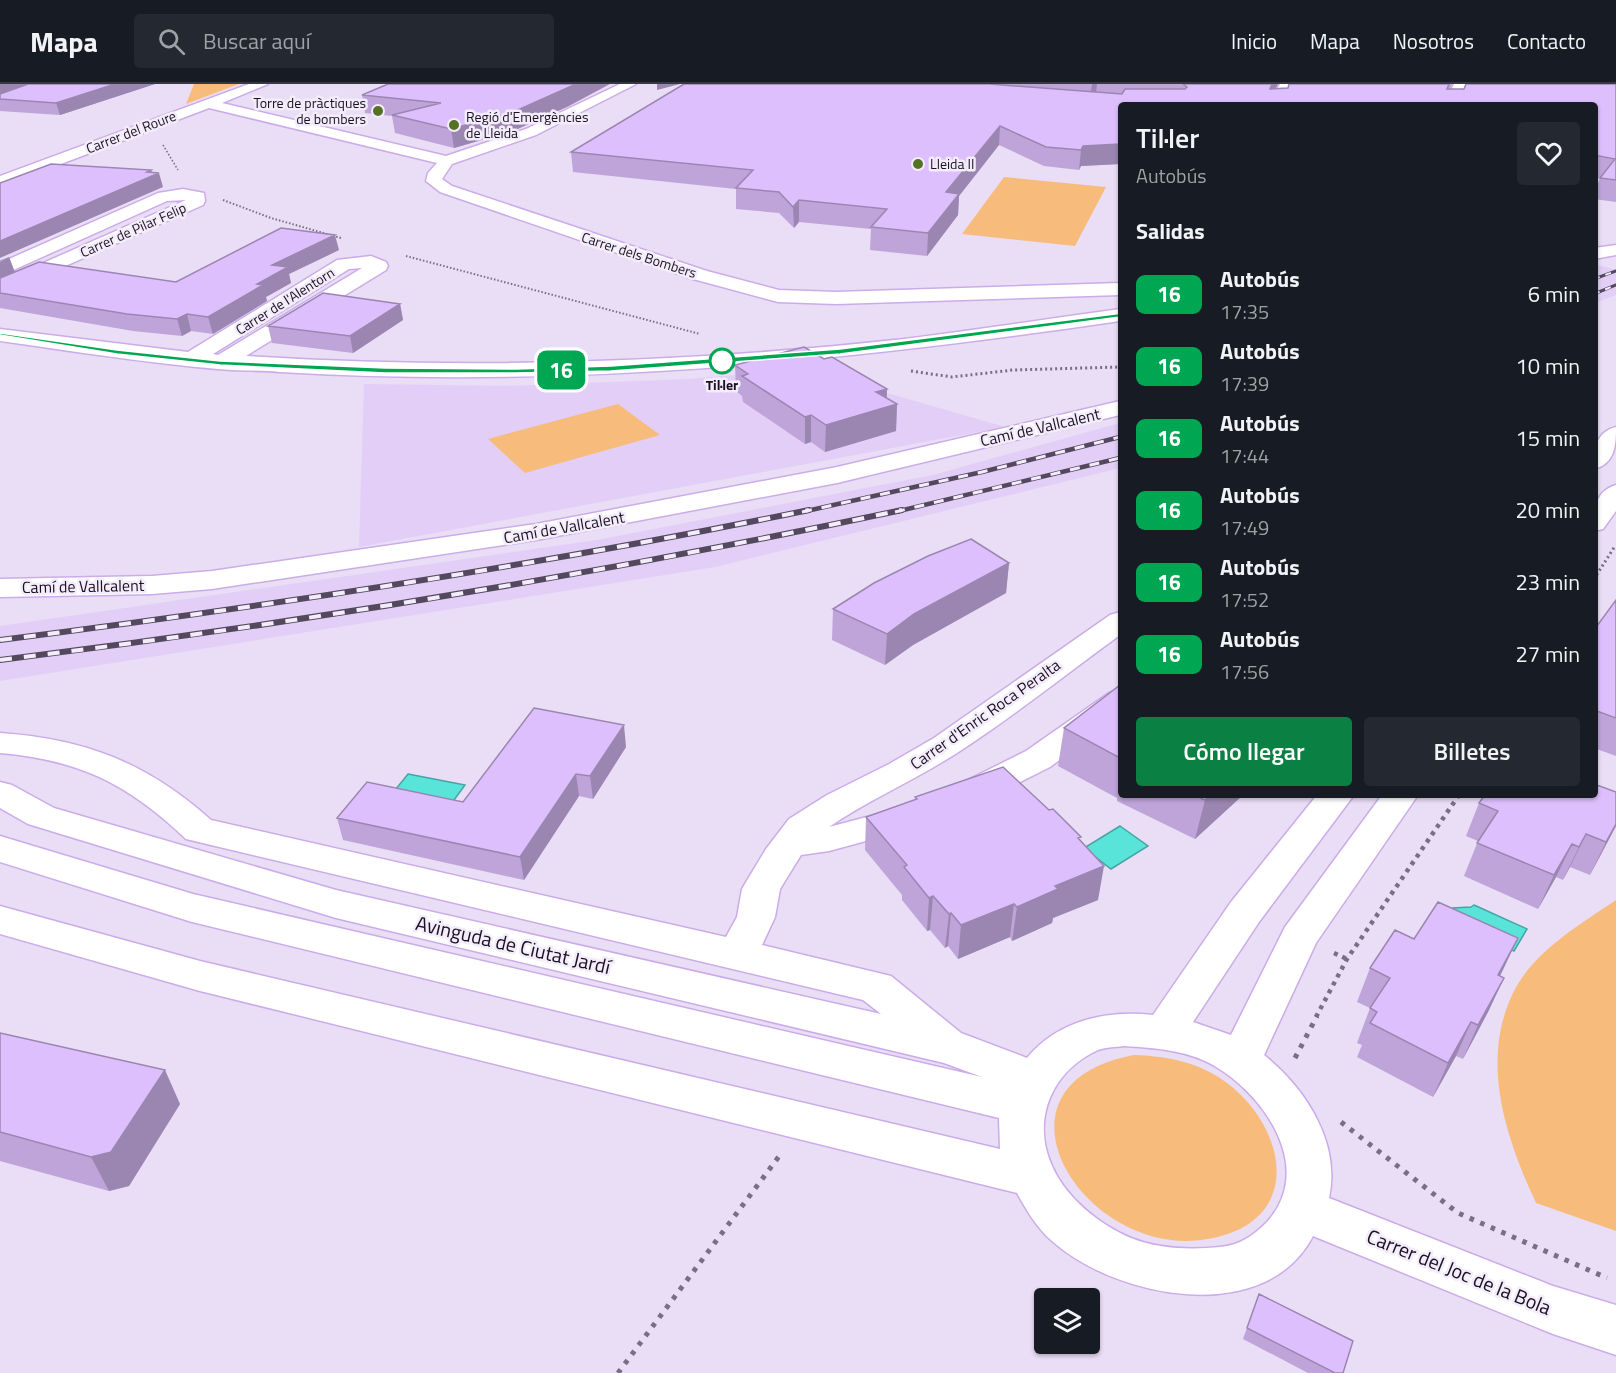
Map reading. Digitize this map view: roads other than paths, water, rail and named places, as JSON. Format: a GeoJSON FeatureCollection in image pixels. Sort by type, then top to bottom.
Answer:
{"type":"FeatureCollection","features":[{"type":"Feature","properties":{"kind":"street","name":"Carrer del Roure"},"geometry":{"type":"LineString","coordinates":[[0,182],[261,84]]}},
{"type":"Feature","properties":{"kind":"street"},"geometry":{"type":"LineString","coordinates":[[208,104],[447,161],[531,132],[630,84]]}},
{"type":"Feature","properties":{"kind":"street"},"geometry":{"type":"LineString","coordinates":[[512,158],[649,84]]}},
{"type":"Feature","properties":{"kind":"street"},"geometry":{"type":"LineString","coordinates":[[1277,102],[1286,84]]}},
{"type":"Feature","properties":{"kind":"street"},"geometry":{"type":"LineString","coordinates":[[1452,102],[1460,84]]}},
{"type":"Feature","properties":{"kind":"street","name":"Carrer dels Bombers"},"geometry":{"type":"LineString","coordinates":[[447,161],[436,173],[434,181],[446,189],[748,289],[807,298],[1118,289]]}},
{"type":"Feature","properties":{"kind":"street"},"geometry":{"type":"LineString","coordinates":[[475,185],[480,193],[772,285],[834,290],[976,288],[1118,281]]}},
{"type":"Feature","properties":{"kind":"street","name":"Carrer de Pilar Felip"},"geometry":{"type":"LineString","coordinates":[[0,270],[164,196],[183,194],[198,197],[197,201],[0,289]]}},
{"type":"Feature","properties":{"kind":"street"},"geometry":{"type":"LineString","coordinates":[[1598,253],[1616,250]]}},
{"type":"Feature","properties":{"kind":"street","name":"Carrer de l'Alentorn"},"geometry":{"type":"LineString","coordinates":[[189,360],[344,264],[371,262],[379,266],[375,271],[220,363]]}},
{"type":"Feature","properties":{"kind":"street"},"geometry":{"type":"LineString","coordinates":[[642,267],[670,265]]}},
{"type":"Feature","properties":{"kind":"street"},"geometry":{"type":"LineString","coordinates":[[0,335],[220,363],[429,372],[611,368],[878,348],[1118,315]]}},
{"type":"Feature","properties":{"kind":"street","name":"Camí de Vallcalent"},"geometry":{"type":"LineString","coordinates":[[0,588],[152,585],[212,580],[536,532],[837,475],[1118,408]]}},
{"type":"Feature","properties":{"kind":"street"},"geometry":{"type":"LineString","coordinates":[[1598,457],[1616,435]]}},
{"type":"Feature","properties":{"kind":"street"},"geometry":{"type":"LineString","coordinates":[[1598,518],[1616,493]]}},
{"type":"Feature","properties":{"kind":"street","name":"Carrer d'Enric Roca Peralta"},"geometry":{"type":"LineString","coordinates":[[737,956],[756,917],[761,889],[802,828],[839,803],[901,772],[946,745],[1118,622]]}},
{"type":"Feature","properties":{"kind":"street"},"geometry":{"type":"LineString","coordinates":[[790,844],[829,840],[875,829],[928,812],[988,786],[1038,759],[1118,701]]}},
{"type":"Feature","properties":{"kind":"street"},"geometry":{"type":"LineString","coordinates":[[0,743],[29,744],[119,771],[164,798],[199,830],[876,987],[950,1047]]}},
{"type":"Feature","properties":{"kind":"street","name":"Avinguda de Ciutat Jardí"},"geometry":{"type":"LineString","coordinates":[[0,793],[41,816],[336,904],[950,1047],[1027,1091]]}},
{"type":"Feature","properties":{"kind":"street"},"geometry":{"type":"LineString","coordinates":[[1165,1031],[1245,912],[1334,798]]}},
{"type":"Feature","properties":{"kind":"street"},"geometry":{"type":"LineString","coordinates":[[1240,1061],[1299,937],[1398,798]]}},
{"type":"Feature","properties":{"kind":"street"},"geometry":{"type":"LineString","coordinates":[[0,849],[192,908],[1027,1091]]}},
{"type":"Feature","properties":{"kind":"street"},"geometry":{"type":"LineString","coordinates":[[0,920],[200,976],[804,1124],[1030,1176]]}},
{"type":"Feature","properties":{"kind":"street"},"geometry":{"type":"LineString","coordinates":[[1125,1029],[1165,1031],[1204,1042],[1240,1061],[1276,1092],[1301,1129],[1311,1170],[1304,1210],[1281,1242],[1244,1265],[1197,1273],[1146,1267],[1098,1246],[1066,1221],[1058,1214],[1030,1176],[1020,1139],[1027,1091],[1055,1053],[1087,1036],[1125,1029]]}},
{"type":"Feature","properties":{"kind":"street","name":"Carrer del Joc de la Bola"},"geometry":{"type":"LineString","coordinates":[[1304,1210],[1553,1310],[1616,1330]]}},
{"type":"Feature","properties":{"kind":"railway"},"geometry":{"type":"LineString","coordinates":[[1598,278],[1616,271]]}},
{"type":"Feature","properties":{"kind":"railway"},"geometry":{"type":"LineString","coordinates":[[1598,292],[1616,285]]}},
{"type":"Feature","properties":{"kind":"railway"},"geometry":{"type":"LineString","coordinates":[[802,512],[982,472],[1118,438]]}},
{"type":"Feature","properties":{"kind":"railway"},"geometry":{"type":"LineString","coordinates":[[895,512],[1118,458]]}},
{"type":"Feature","properties":{"kind":"railway"},"geometry":{"type":"LineString","coordinates":[[0,640],[406,583],[608,549],[809,510]]}},
{"type":"Feature","properties":{"kind":"railway"},"geometry":{"type":"LineString","coordinates":[[0,660],[227,630],[453,595],[678,555],[902,510]]}},
{"type":"Feature","properties":{"kind":"place","name":"Torre de pràctiques de bombers"},"geometry":{"type":"Point","coordinates":[378,111]}},
{"type":"Feature","properties":{"kind":"place","name":"Regió d'Emergències de Lleida"},"geometry":{"type":"Point","coordinates":[454,125]}},
{"type":"Feature","properties":{"kind":"place","name":"Lleida II"},"geometry":{"type":"Point","coordinates":[918,164]}},
{"type":"Feature","properties":{"kind":"place","name":"Til·ler"},"geometry":{"type":"Point","coordinates":[722,361]}}]}
